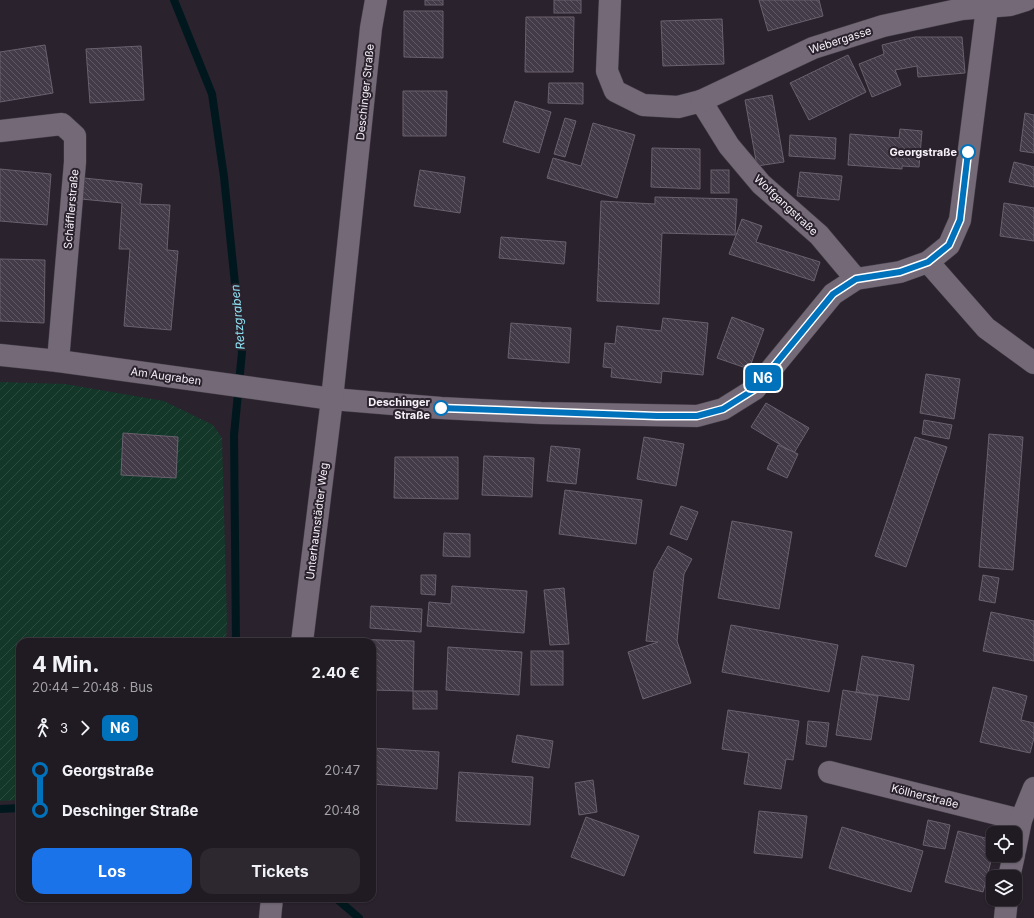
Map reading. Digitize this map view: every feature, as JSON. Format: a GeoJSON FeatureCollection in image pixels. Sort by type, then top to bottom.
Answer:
{"type":"FeatureCollection","features":[{"type":"Feature","properties":{"kind":"street","name":"Deschinger Straße"},"geometry":{"type":"LineString","coordinates":[[332,399],[371,28],[376,0]]}},
{"type":"Feature","properties":{"kind":"street"},"geometry":{"type":"LineString","coordinates":[[610,0],[607,71],[615,91],[643,105],[678,107],[701,101]]}},
{"type":"Feature","properties":{"kind":"street","name":"Webergasse"},"geometry":{"type":"LineString","coordinates":[[701,101],[813,48],[883,26],[988,4],[1010,6],[1026,0]]}},
{"type":"Feature","properties":{"kind":"street"},"geometry":{"type":"LineString","coordinates":[[332,399],[441,408],[533,413],[697,416],[723,409],[755,389],[833,294],[856,279],[900,272],[928,262],[949,245],[960,220],[988,4]]}},
{"type":"Feature","properties":{"kind":"street","name":"Wolfgangstraße"},"geometry":{"type":"LineString","coordinates":[[701,101],[730,146],[761,184],[819,235],[856,279]]}},
{"type":"Feature","properties":{"kind":"street","name":"Schäfflerstraße"},"geometry":{"type":"LineString","coordinates":[[0,131],[62,124],[75,136],[75,162],[58,361]]}},
{"type":"Feature","properties":{"kind":"street"},"geometry":{"type":"LineString","coordinates":[[928,262],[986,328],[1034,363]]}},
{"type":"Feature","properties":{"kind":"street","name":"Am Augraben"},"geometry":{"type":"LineString","coordinates":[[0,355],[58,361],[332,399]]}},
{"type":"Feature","properties":{"kind":"street","name":"Unterhaunstädter Weg"},"geometry":{"type":"LineString","coordinates":[[302,638],[332,399]]}},
{"type":"Feature","properties":{"kind":"street","name":"Köllnerstraße"},"geometry":{"type":"LineString","coordinates":[[829,772],[1021,820]]}},
{"type":"Feature","properties":{"kind":"street"},"geometry":{"type":"LineString","coordinates":[[1020,826],[1034,788]]}},
{"type":"Feature","properties":{"kind":"street"},"geometry":{"type":"LineString","coordinates":[[270,918],[272,902]]}},
{"type":"Feature","properties":{"kind":"street"},"geometry":{"type":"LineString","coordinates":[[1005,918],[1006,906]]}},
{"type":"Feature","properties":{"kind":"green space"},"geometry":{"type":"Polygon","coordinates":[[[0,382],[65,384],[164,401],[213,425],[222,438],[226,638],[16,638],[16,800],[0,801],[0,382]]]}},
{"type":"Feature","properties":{"kind":"building"},"geometry":{"type":"Polygon","coordinates":[[[425,0],[443,0],[443,5],[425,5],[425,0]]]}},
{"type":"Feature","properties":{"kind":"building"},"geometry":{"type":"Polygon","coordinates":[[[554,0],[581,0],[581,13],[554,13],[554,0]]]}},
{"type":"Feature","properties":{"kind":"building"},"geometry":{"type":"Polygon","coordinates":[[[759,0],[819,0],[823,16],[768,31],[759,0]]]}},
{"type":"Feature","properties":{"kind":"building"},"geometry":{"type":"Polygon","coordinates":[[[404,11],[443,11],[443,58],[404,57],[404,11]]]}},
{"type":"Feature","properties":{"kind":"building"},"geometry":{"type":"Polygon","coordinates":[[[526,17],[574,17],[573,72],[525,72],[526,17]]]}},
{"type":"Feature","properties":{"kind":"building"},"geometry":{"type":"Polygon","coordinates":[[[722,19],[724,64],[663,66],[661,21],[722,19]]]}},
{"type":"Feature","properties":{"kind":"building"},"geometry":{"type":"Polygon","coordinates":[[[915,37],[962,37],[965,73],[918,77],[917,66],[895,70],[901,85],[872,97],[859,64],[884,54],[882,45],[915,37]]]}},
{"type":"Feature","properties":{"kind":"building"},"geometry":{"type":"Polygon","coordinates":[[[45,45],[53,93],[0,102],[0,52],[45,45]]]}},
{"type":"Feature","properties":{"kind":"building"},"geometry":{"type":"Polygon","coordinates":[[[141,46],[144,100],[90,103],[86,49],[141,46]]]}},
{"type":"Feature","properties":{"kind":"building"},"geometry":{"type":"Polygon","coordinates":[[[848,55],[866,92],[809,120],[790,83],[848,55]]]}},
{"type":"Feature","properties":{"kind":"building"},"geometry":{"type":"Polygon","coordinates":[[[549,83],[583,83],[583,104],[548,103],[549,83]]]}},
{"type":"Feature","properties":{"kind":"building"},"geometry":{"type":"Polygon","coordinates":[[[403,91],[447,91],[446,136],[403,136],[403,91]]]}},
{"type":"Feature","properties":{"kind":"building"},"geometry":{"type":"Polygon","coordinates":[[[772,95],[784,162],[757,166],[745,100],[772,95]]]}},
{"type":"Feature","properties":{"kind":"building"},"geometry":{"type":"Polygon","coordinates":[[[515,101],[551,112],[539,153],[503,142],[515,101]]]}},
{"type":"Feature","properties":{"kind":"building"},"geometry":{"type":"Polygon","coordinates":[[[1025,113],[1034,115],[1034,153],[1020,151],[1025,113]]]}},
{"type":"Feature","properties":{"kind":"building"},"geometry":{"type":"Polygon","coordinates":[[[565,118],[576,121],[565,157],[554,154],[565,118]]]}},
{"type":"Feature","properties":{"kind":"building"},"geometry":{"type":"Polygon","coordinates":[[[593,123],[635,135],[617,198],[547,178],[553,158],[581,166],[593,123]]]}},
{"type":"Feature","properties":{"kind":"building"},"geometry":{"type":"Polygon","coordinates":[[[900,129],[922,131],[919,167],[902,166],[902,169],[848,165],[850,134],[899,138],[900,129]]]}},
{"type":"Feature","properties":{"kind":"building"},"geometry":{"type":"Polygon","coordinates":[[[790,135],[836,138],[835,159],[789,156],[790,135]]]}},
{"type":"Feature","properties":{"kind":"building"},"geometry":{"type":"Polygon","coordinates":[[[652,148],[700,149],[700,189],[651,187],[652,148]]]}},
{"type":"Feature","properties":{"kind":"building"},"geometry":{"type":"Polygon","coordinates":[[[1014,162],[1034,167],[1034,187],[1009,182],[1014,162]]]}},
{"type":"Feature","properties":{"kind":"building"},"geometry":{"type":"Polygon","coordinates":[[[0,169],[51,174],[47,225],[0,221],[0,169]]]}},
{"type":"Feature","properties":{"kind":"building"},"geometry":{"type":"Polygon","coordinates":[[[420,170],[465,177],[460,213],[414,206],[420,170]]]}},
{"type":"Feature","properties":{"kind":"building"},"geometry":{"type":"Polygon","coordinates":[[[711,170],[729,170],[729,193],[711,193],[711,170]]]}},
{"type":"Feature","properties":{"kind":"building"},"geometry":{"type":"Polygon","coordinates":[[[800,172],[842,176],[839,200],[797,196],[800,172]]]}},
{"type":"Feature","properties":{"kind":"building"},"geometry":{"type":"Polygon","coordinates":[[[84,178],[142,184],[140,204],[170,205],[167,250],[178,251],[171,330],[124,326],[130,249],[119,249],[122,203],[81,199],[84,178]]]}},
{"type":"Feature","properties":{"kind":"building"},"geometry":{"type":"Polygon","coordinates":[[[655,197],[737,199],[735,235],[662,233],[659,304],[597,301],[601,201],[655,204],[655,197]]]}},
{"type":"Feature","properties":{"kind":"building"},"geometry":{"type":"Polygon","coordinates":[[[1004,203],[1034,208],[1034,241],[1000,236],[1004,203]]]}},
{"type":"Feature","properties":{"kind":"building"},"geometry":{"type":"Polygon","coordinates":[[[742,219],[762,226],[756,242],[820,262],[814,281],[729,254],[742,219]]]}},
{"type":"Feature","properties":{"kind":"building"},"geometry":{"type":"Polygon","coordinates":[[[501,237],[566,242],[564,264],[499,258],[501,237]]]}},
{"type":"Feature","properties":{"kind":"building"},"geometry":{"type":"Polygon","coordinates":[[[0,259],[45,260],[44,323],[0,321],[0,259]]]}},
{"type":"Feature","properties":{"kind":"building"},"geometry":{"type":"Polygon","coordinates":[[[732,317],[764,329],[749,369],[717,358],[732,317]]]}},
{"type":"Feature","properties":{"kind":"building"},"geometry":{"type":"Polygon","coordinates":[[[663,318],[708,323],[703,375],[662,371],[661,383],[611,377],[612,368],[603,367],[605,343],[615,344],[617,326],[661,331],[663,318]]]}},
{"type":"Feature","properties":{"kind":"building"},"geometry":{"type":"Polygon","coordinates":[[[511,323],[571,328],[569,363],[508,358],[511,323]]]}},
{"type":"Feature","properties":{"kind":"building"},"geometry":{"type":"Polygon","coordinates":[[[926,374],[960,379],[954,419],[920,413],[926,374]]]}},
{"type":"Feature","properties":{"kind":"building"},"geometry":{"type":"Polygon","coordinates":[[[766,403],[809,428],[794,453],[751,427],[766,403]]]}},
{"type":"Feature","properties":{"kind":"building"},"geometry":{"type":"Polygon","coordinates":[[[924,420],[952,425],[949,439],[922,434],[924,420]]]}},
{"type":"Feature","properties":{"kind":"building"},"geometry":{"type":"Polygon","coordinates":[[[123,433],[178,437],[176,478],[121,475],[123,433]]]}},
{"type":"Feature","properties":{"kind":"building"},"geometry":{"type":"Polygon","coordinates":[[[989,434],[1023,437],[1013,570],[979,567],[989,434]]]}},
{"type":"Feature","properties":{"kind":"building"},"geometry":{"type":"Polygon","coordinates":[[[644,437],[684,444],[676,486],[637,479],[644,437]]]}},
{"type":"Feature","properties":{"kind":"building"},"geometry":{"type":"Polygon","coordinates":[[[915,437],[947,447],[906,567],[875,556],[915,437]]]}},
{"type":"Feature","properties":{"kind":"building"},"geometry":{"type":"Polygon","coordinates":[[[778,445],[798,454],[787,478],[767,469],[778,445]]]}},
{"type":"Feature","properties":{"kind":"building"},"geometry":{"type":"Polygon","coordinates":[[[551,446],[580,449],[576,484],[547,481],[551,446]]]}},
{"type":"Feature","properties":{"kind":"building"},"geometry":{"type":"Polygon","coordinates":[[[484,456],[534,458],[532,497],[482,495],[484,456]]]}},
{"type":"Feature","properties":{"kind":"building"},"geometry":{"type":"Polygon","coordinates":[[[395,457],[458,457],[458,499],[394,498],[395,457]]]}},
{"type":"Feature","properties":{"kind":"building"},"geometry":{"type":"Polygon","coordinates":[[[565,490],[642,500],[636,544],[559,534],[565,490]]]}},
{"type":"Feature","properties":{"kind":"building"},"geometry":{"type":"Polygon","coordinates":[[[681,506],[698,512],[687,540],[670,534],[681,506]]]}},
{"type":"Feature","properties":{"kind":"building"},"geometry":{"type":"Polygon","coordinates":[[[732,521],[792,532],[779,609],[718,598],[732,521]]]}},
{"type":"Feature","properties":{"kind":"building"},"geometry":{"type":"Polygon","coordinates":[[[444,533],[470,534],[470,557],[443,556],[444,533]]]}},
{"type":"Feature","properties":{"kind":"building"},"geometry":{"type":"Polygon","coordinates":[[[668,546],[692,559],[684,574],[677,641],[691,683],[643,699],[628,652],[658,642],[646,641],[654,571],[668,546]]]}},
{"type":"Feature","properties":{"kind":"building"},"geometry":{"type":"Polygon","coordinates":[[[421,575],[436,575],[435,595],[421,594],[421,575]]]}},
{"type":"Feature","properties":{"kind":"building"},"geometry":{"type":"Polygon","coordinates":[[[983,575],[999,578],[995,603],[979,600],[983,575]]]}},
{"type":"Feature","properties":{"kind":"building"},"geometry":{"type":"Polygon","coordinates":[[[452,586],[527,591],[524,633],[427,626],[429,602],[451,604],[452,586]]]}},
{"type":"Feature","properties":{"kind":"building"},"geometry":{"type":"Polygon","coordinates":[[[564,588],[569,644],[550,645],[544,590],[564,588]]]}},
{"type":"Feature","properties":{"kind":"building"},"geometry":{"type":"Polygon","coordinates":[[[371,606],[422,609],[421,632],[370,628],[371,606]]]}},
{"type":"Feature","properties":{"kind":"building"},"geometry":{"type":"Polygon","coordinates":[[[991,612],[1034,621],[1034,661],[983,651],[991,612]]]}},
{"type":"Feature","properties":{"kind":"building"},"geometry":{"type":"Polygon","coordinates":[[[731,625],[838,645],[829,692],[722,672],[731,625]]]}},
{"type":"Feature","properties":{"kind":"building"},"geometry":{"type":"Polygon","coordinates":[[[376,640],[414,641],[413,691],[376,690],[376,640]]]}},
{"type":"Feature","properties":{"kind":"building"},"geometry":{"type":"Polygon","coordinates":[[[448,647],[522,652],[519,695],[446,690],[448,647]]]}},
{"type":"Feature","properties":{"kind":"building"},"geometry":{"type":"Polygon","coordinates":[[[531,651],[563,651],[563,685],[531,685],[531,651]]]}},
{"type":"Feature","properties":{"kind":"building"},"geometry":{"type":"Polygon","coordinates":[[[862,656],[914,665],[909,700],[856,692],[862,656]]]}},
{"type":"Feature","properties":{"kind":"building"},"geometry":{"type":"Polygon","coordinates":[[[993,687],[1027,696],[1021,720],[1034,723],[1034,738],[1030,753],[980,742],[993,687]]]}},
{"type":"Feature","properties":{"kind":"building"},"geometry":{"type":"Polygon","coordinates":[[[843,690],[878,696],[871,740],[836,735],[843,690]]]}},
{"type":"Feature","properties":{"kind":"building"},"geometry":{"type":"Polygon","coordinates":[[[413,691],[437,691],[437,709],[413,709],[413,691]]]}},
{"type":"Feature","properties":{"kind":"building"},"geometry":{"type":"Polygon","coordinates":[[[728,710],[799,721],[793,760],[786,759],[781,789],[744,784],[749,753],[722,749],[728,710]]]}},
{"type":"Feature","properties":{"kind":"building"},"geometry":{"type":"Polygon","coordinates":[[[808,721],[829,723],[826,747],[806,744],[808,721]]]}},
{"type":"Feature","properties":{"kind":"building"},"geometry":{"type":"Polygon","coordinates":[[[517,735],[553,741],[549,768],[512,762],[517,735]]]}},
{"type":"Feature","properties":{"kind":"building"},"geometry":{"type":"Polygon","coordinates":[[[376,748],[439,752],[437,789],[376,784],[376,748]]]}},
{"type":"Feature","properties":{"kind":"building"},"geometry":{"type":"Polygon","coordinates":[[[459,772],[533,777],[530,825],[456,821],[459,772]]]}},
{"type":"Feature","properties":{"kind":"building"},"geometry":{"type":"Polygon","coordinates":[[[593,780],[597,812],[579,815],[575,783],[593,780]]]}},
{"type":"Feature","properties":{"kind":"building"},"geometry":{"type":"Polygon","coordinates":[[[759,811],[807,816],[802,858],[754,853],[759,811]]]}},
{"type":"Feature","properties":{"kind":"building"},"geometry":{"type":"Polygon","coordinates":[[[586,817],[639,836],[624,876],[571,857],[586,817]]]}},
{"type":"Feature","properties":{"kind":"building"},"geometry":{"type":"Polygon","coordinates":[[[928,820],[950,825],[945,849],[923,845],[928,820]]]}},
{"type":"Feature","properties":{"kind":"building"},"geometry":{"type":"Polygon","coordinates":[[[842,827],[923,851],[911,892],[829,868],[842,827]]]}},
{"type":"Feature","properties":{"kind":"building"},"geometry":{"type":"Polygon","coordinates":[[[958,831],[986,838],[986,862],[991,862],[989,870],[986,870],[986,880],[983,892],[945,882],[958,831]]]}},
{"type":"Feature","properties":{"kind":"waterway","name":"Retzgraben"},"geometry":{"type":"LineString","coordinates":[[174,0],[212,94],[224,177],[242,352],[234,435],[236,638]]}},
{"type":"Feature","properties":{"kind":"waterway"},"geometry":{"type":"LineString","coordinates":[[0,809],[16,808]]}},
{"type":"Feature","properties":{"kind":"waterway"},"geometry":{"type":"LineString","coordinates":[[341,902],[359,918]]}},
{"type":"Feature","properties":{"kind":"bus line","name":"N6"},"geometry":{"type":"LineString","coordinates":[[441,408],[541,413],[657,416],[697,416],[723,409],[755,389],[833,294],[856,279],[900,272],[928,262],[949,245],[960,220],[968,152]]}},
{"type":"Feature","properties":{"kind":"place","name":"Georgstraße"},"geometry":{"type":"Point","coordinates":[968,152]}},
{"type":"Feature","properties":{"kind":"place","name":"Deschinger Straße"},"geometry":{"type":"Point","coordinates":[441,408]}}]}
